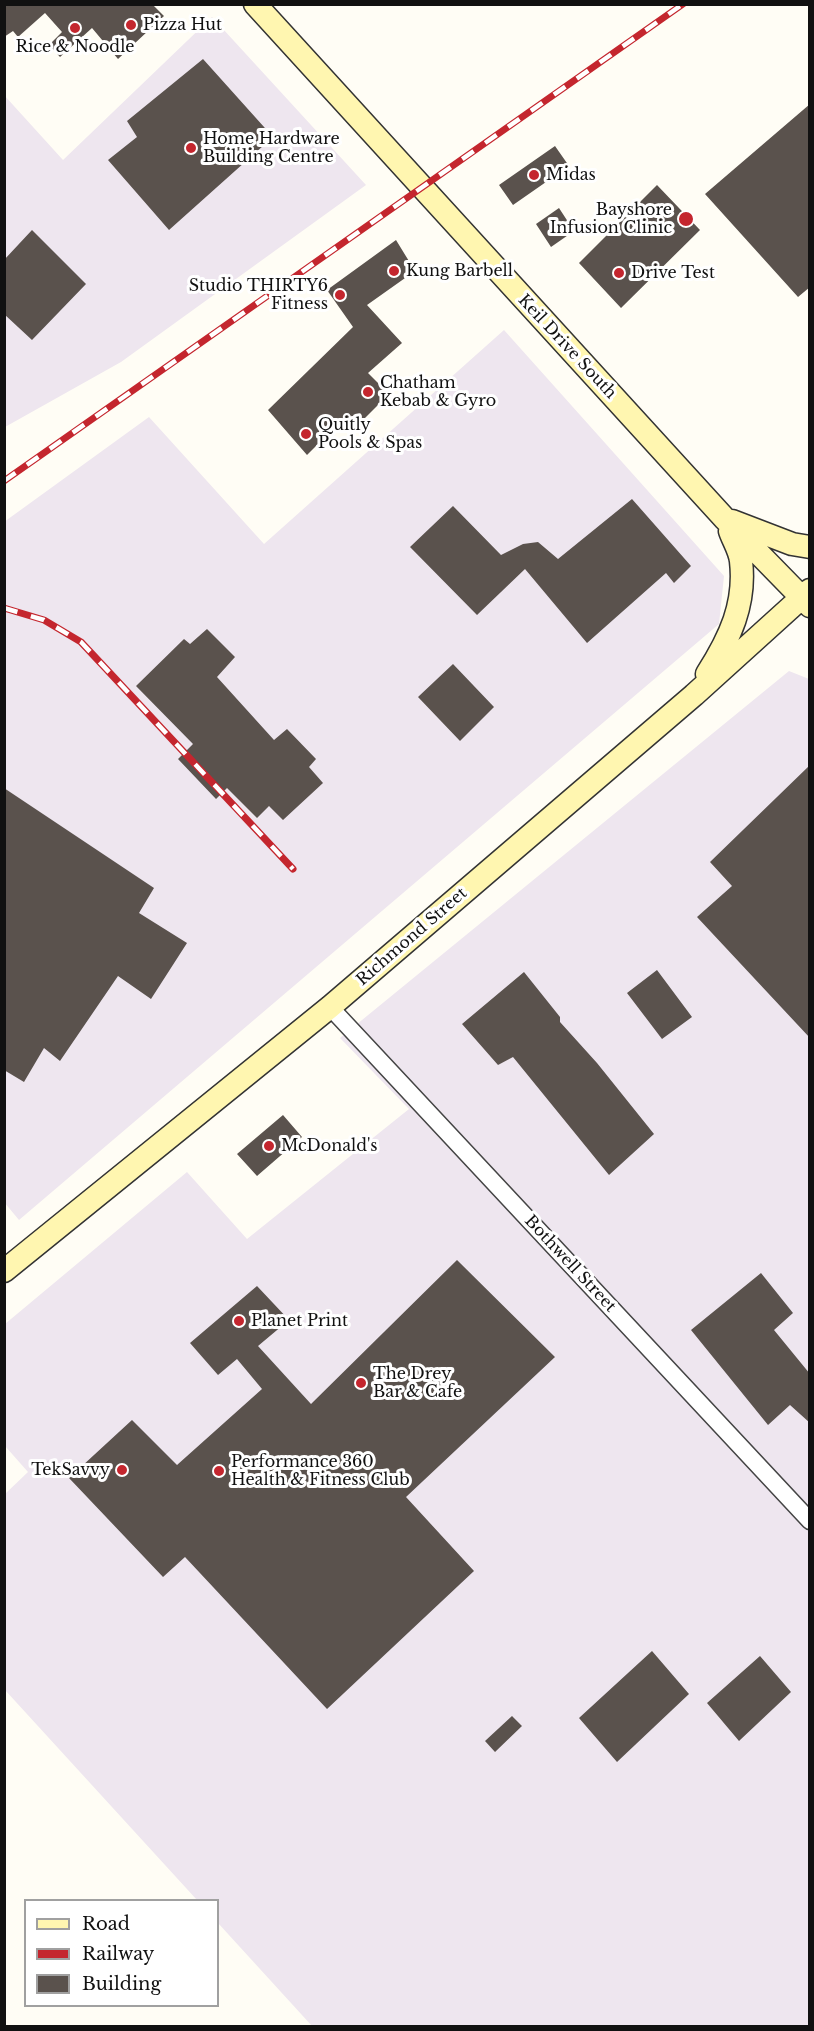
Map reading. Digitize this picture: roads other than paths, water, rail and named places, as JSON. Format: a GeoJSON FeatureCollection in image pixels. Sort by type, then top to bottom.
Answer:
{"type":"FeatureCollection","features":[{"type":"Feature","properties":{"kind":"main road","name":"Keil Drive South"},"geometry":{"type":"LineString","coordinates":[[255,4],[724,519],[807,598]]}},
{"type":"Feature","properties":{"kind":"main road"},"geometry":{"type":"LineString","coordinates":[[724,519],[792,544],[810,548]]}},
{"type":"Feature","properties":{"kind":"main road"},"geometry":{"type":"LineString","coordinates":[[694,695],[720,654],[741,607],[741,559],[724,519]]}},
{"type":"Feature","properties":{"kind":"main road","name":"Richmond Street"},"geometry":{"type":"LineString","coordinates":[[4,1271],[330,1007],[807,598]]}},
{"type":"Feature","properties":{"kind":"street","name":"Bothwell Street"},"geometry":{"type":"LineString","coordinates":[[330,1007],[810,1521]]}},
{"type":"Feature","properties":{"kind":"railway"},"geometry":{"type":"LineString","coordinates":[[4,481],[683,4]]}},
{"type":"Feature","properties":{"kind":"railway"},"geometry":{"type":"LineString","coordinates":[[4,608],[44,620],[81,642],[293,869]]}},
{"type":"Feature","properties":{"kind":"place","name":"Pizza Hut"},"geometry":{"type":"Point","coordinates":[131,25]}},
{"type":"Feature","properties":{"kind":"place","name":"Rice & Noodle"},"geometry":{"type":"Point","coordinates":[75,28]}},
{"type":"Feature","properties":{"kind":"place","name":"Home Hardware Building Centre"},"geometry":{"type":"Point","coordinates":[191,148]}},
{"type":"Feature","properties":{"kind":"place","name":"Midas"},"geometry":{"type":"Point","coordinates":[534,175]}},
{"type":"Feature","properties":{"kind":"place","name":"Bayshore Infusion Clinic"},"geometry":{"type":"Point","coordinates":[686,219]}},
{"type":"Feature","properties":{"kind":"place","name":"Kung Barbell"},"geometry":{"type":"Point","coordinates":[394,271]}},
{"type":"Feature","properties":{"kind":"place","name":"Drive Test"},"geometry":{"type":"Point","coordinates":[619,273]}},
{"type":"Feature","properties":{"kind":"place","name":"Studio THIRTY6 Fitness"},"geometry":{"type":"Point","coordinates":[340,295]}},
{"type":"Feature","properties":{"kind":"place","name":"Chatham Kebab & Gyro"},"geometry":{"type":"Point","coordinates":[368,392]}},
{"type":"Feature","properties":{"kind":"place","name":"Quitly Pools & Spas"},"geometry":{"type":"Point","coordinates":[306,434]}},
{"type":"Feature","properties":{"kind":"place","name":"McDonald's"},"geometry":{"type":"Point","coordinates":[269,1146]}},
{"type":"Feature","properties":{"kind":"place","name":"Planet Print"},"geometry":{"type":"Point","coordinates":[239,1321]}},
{"type":"Feature","properties":{"kind":"place","name":"The Drey Bar & Cafe"},"geometry":{"type":"Point","coordinates":[361,1383]}},
{"type":"Feature","properties":{"kind":"place","name":"TekSavvy"},"geometry":{"type":"Point","coordinates":[122,1470]}},
{"type":"Feature","properties":{"kind":"place","name":"Performance 360 Health & Fitness Club"},"geometry":{"type":"Point","coordinates":[219,1471]}}]}
